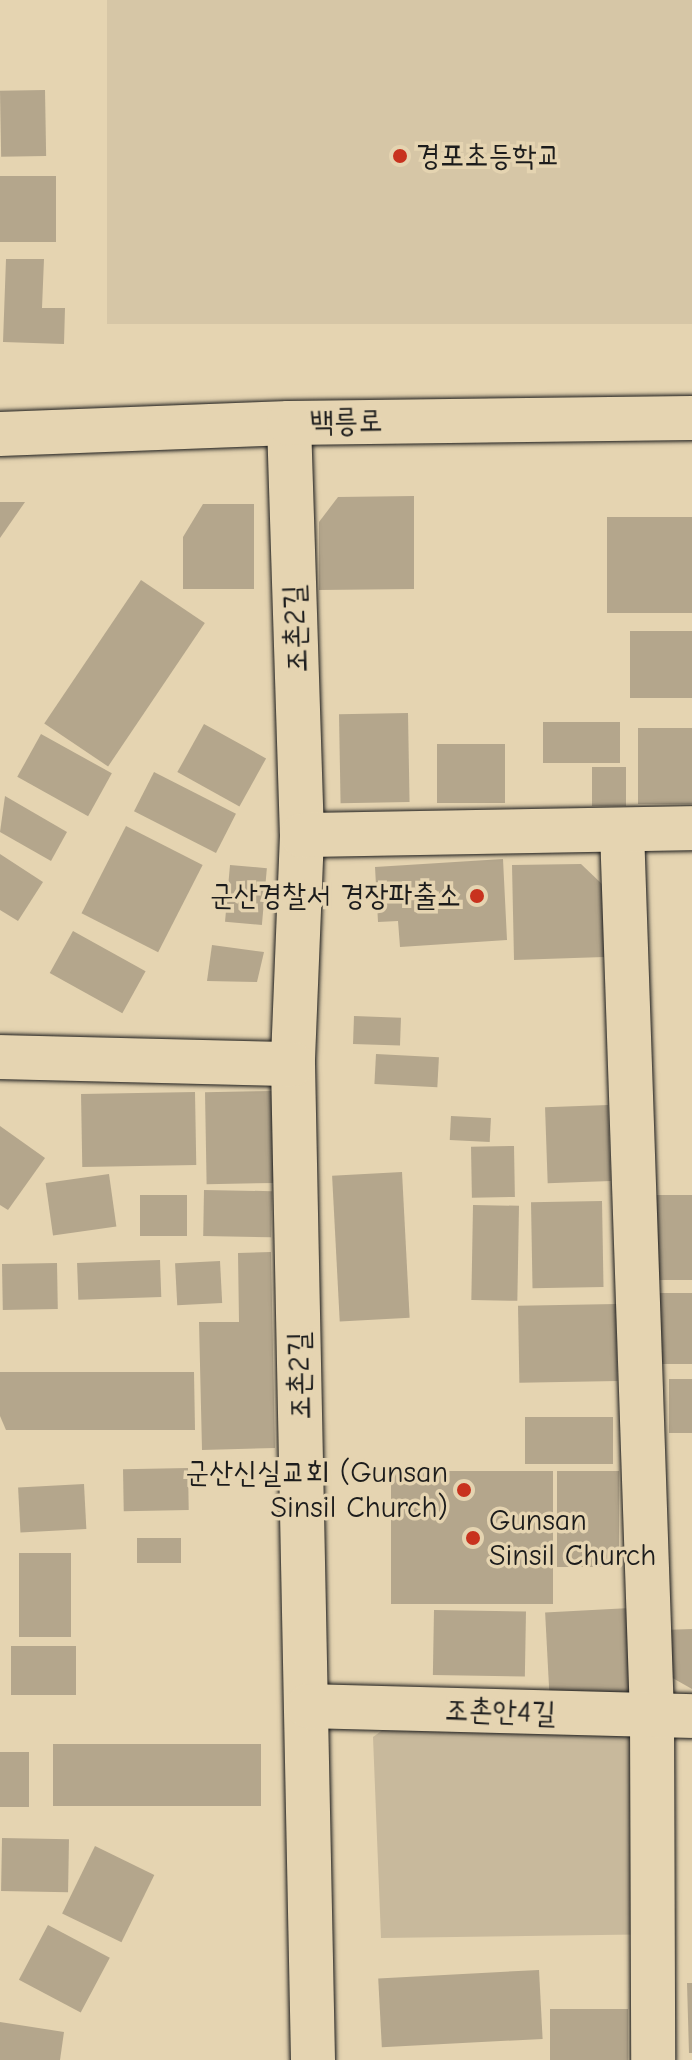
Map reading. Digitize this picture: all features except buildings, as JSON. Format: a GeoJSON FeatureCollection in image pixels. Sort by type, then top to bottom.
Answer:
{"type":"FeatureCollection","features":[{"type":"Feature","properties":{"kind":"street","name":"백릉로"},"geometry":{"type":"LineString","coordinates":[[0,434],[289,423],[692,418]]}},
{"type":"Feature","properties":{"kind":"street","name":"조촌2길"},"geometry":{"type":"LineString","coordinates":[[289,423],[302,835],[293,1064],[313,2060]]}},
{"type":"Feature","properties":{"kind":"street"},"geometry":{"type":"LineString","coordinates":[[302,835],[692,828]]}},
{"type":"Feature","properties":{"kind":"street"},"geometry":{"type":"LineString","coordinates":[[622,830],[672,1716],[653,2060]]}},
{"type":"Feature","properties":{"kind":"street"},"geometry":{"type":"LineString","coordinates":[[0,1057],[293,1064]]}},
{"type":"Feature","properties":{"kind":"street","name":"조촌안4길"},"geometry":{"type":"LineString","coordinates":[[308,1706],[672,1716]]}},
{"type":"Feature","properties":{"kind":"shaded area","name":"경포초등학교"},"geometry":{"type":"Polygon","coordinates":[[[107,0],[692,0],[692,324],[107,324],[107,0]]]}},
{"type":"Feature","properties":{"kind":"shaded area"},"geometry":{"type":"Polygon","coordinates":[[[399,1718],[636,1718],[673,1934],[381,1938],[373,1737],[399,1718]]]}},
{"type":"Feature","properties":{"kind":"place","name":"경포초등학교"},"geometry":{"type":"Point","coordinates":[400,156]}},
{"type":"Feature","properties":{"kind":"place","name":"군산경찰서 경장파출소"},"geometry":{"type":"Point","coordinates":[477,896]}},
{"type":"Feature","properties":{"kind":"place","name":"군산신실교회 (Gunsan Sinsil Church)"},"geometry":{"type":"Point","coordinates":[464,1490]}},
{"type":"Feature","properties":{"kind":"place","name":"Gunsan Sinsil Church"},"geometry":{"type":"Point","coordinates":[473,1538]}}]}
